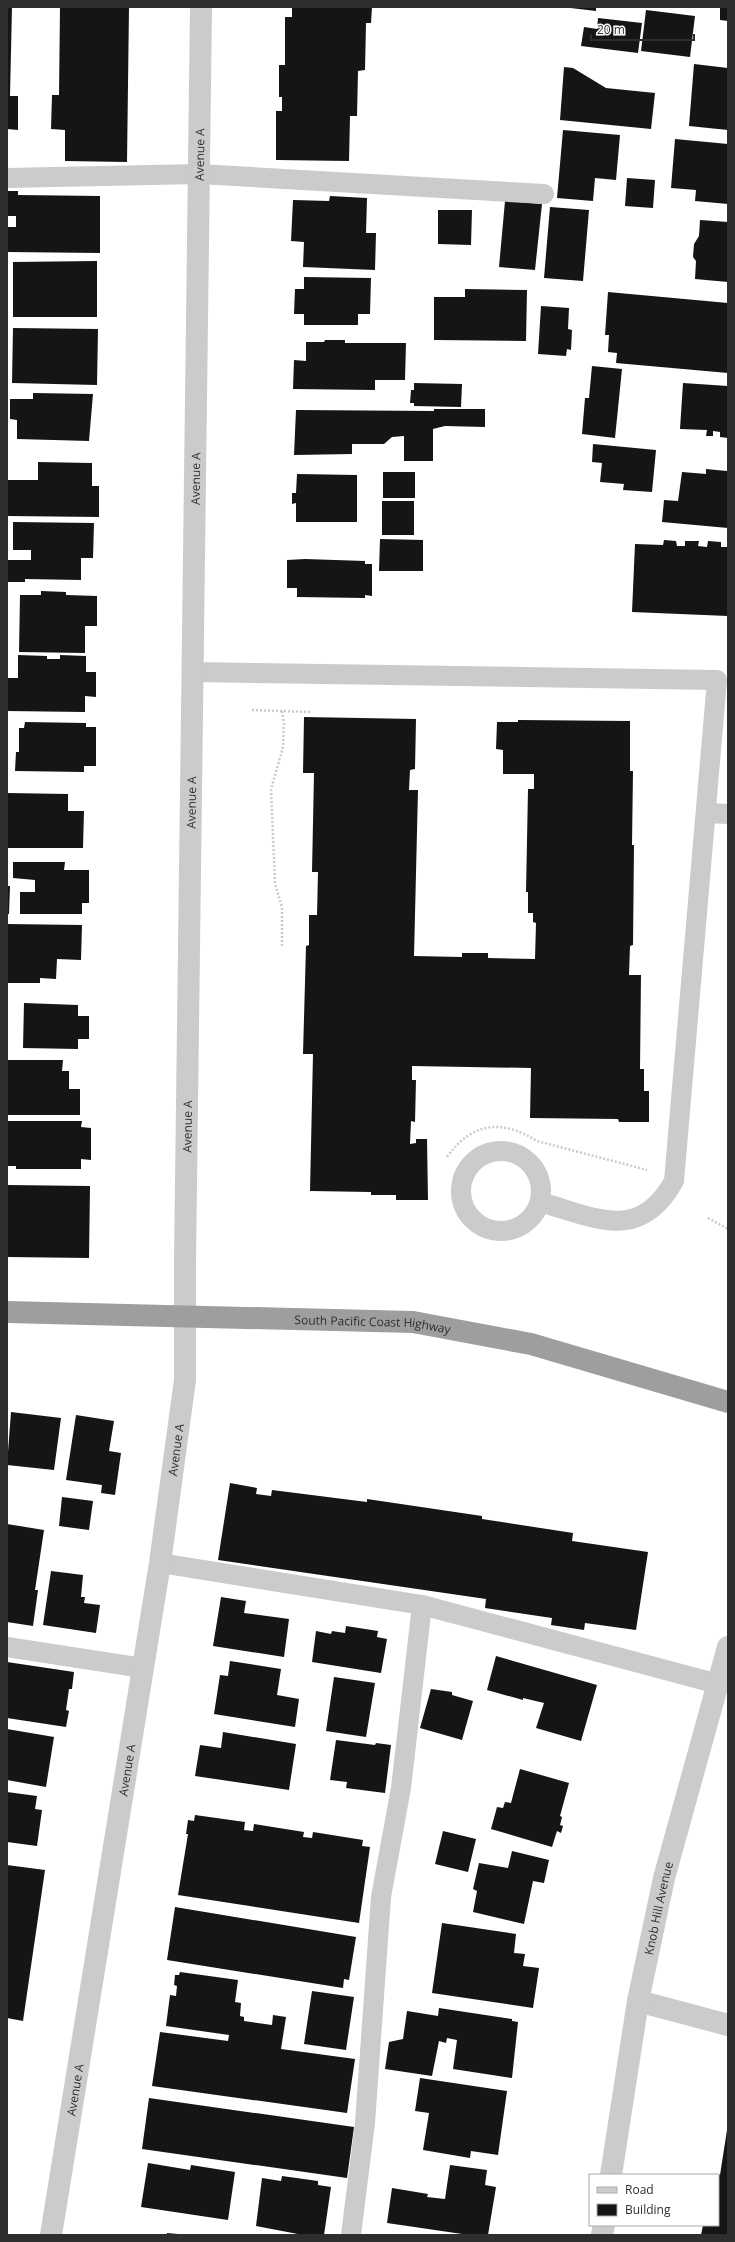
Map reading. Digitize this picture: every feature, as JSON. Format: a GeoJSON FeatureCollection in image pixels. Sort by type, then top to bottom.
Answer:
{"type":"FeatureCollection","features":[{"type":"Feature","properties":{"kind":"highway","name":"South Pacific Coast Highway"},"geometry":{"type":"LineString","coordinates":[[7,1312],[413,1322],[531,1344],[728,1402]]}},
{"type":"Feature","properties":{"kind":"street","name":"Avenue A"},"geometry":{"type":"LineString","coordinates":[[52,2235],[160,1563],[185,1380],[192,672],[201,7]]}},
{"type":"Feature","properties":{"kind":"street","name":"Knob Hill Avenue"},"geometry":{"type":"LineString","coordinates":[[611,2174],[638,2001],[664,1878],[728,1647]]}},
{"type":"Feature","properties":{"kind":"street"},"geometry":{"type":"LineString","coordinates":[[638,2001],[728,2025]]}},
{"type":"Feature","properties":{"kind":"lane"},"geometry":{"type":"LineString","coordinates":[[7,178],[199,174],[544,194]]}},
{"type":"Feature","properties":{"kind":"lane"},"geometry":{"type":"LineString","coordinates":[[192,672],[717,680],[674,1181],[665,1197],[644,1215],[629,1221],[612,1222],[540,1202]]}},
{"type":"Feature","properties":{"kind":"lane"},"geometry":{"type":"LineString","coordinates":[[706,813],[728,814]]}},
{"type":"Feature","properties":{"kind":"lane"},"geometry":{"type":"LineString","coordinates":[[504,1151],[516,1154],[528,1160],[536,1171],[541,1183],[540,1202],[530,1220],[518,1228],[506,1231],[492,1231],[480,1226],[470,1217],[463,1205],[461,1191],[463,1178],[470,1166],[486,1154],[504,1151]]}},
{"type":"Feature","properties":{"kind":"lane"},"geometry":{"type":"LineString","coordinates":[[160,1563],[422,1605],[718,1684]]}},
{"type":"Feature","properties":{"kind":"lane"},"geometry":{"type":"LineString","coordinates":[[351,2235],[365,2124],[381,1897],[401,1788],[422,1605]]}},
{"type":"Feature","properties":{"kind":"lane"},"geometry":{"type":"LineString","coordinates":[[7,1647],[143,1668]]}},
{"type":"Feature","properties":{"kind":"path"},"geometry":{"type":"LineString","coordinates":[[252,710],[310,712]]}},
{"type":"Feature","properties":{"kind":"path"},"geometry":{"type":"LineString","coordinates":[[282,711],[284,728],[282,747],[271,789],[275,884],[282,907],[282,948]]}},
{"type":"Feature","properties":{"kind":"path"},"geometry":{"type":"LineString","coordinates":[[447,1157],[459,1142],[478,1130],[490,1127],[506,1126],[524,1133],[537,1141],[649,1171]]}},
{"type":"Feature","properties":{"kind":"path"},"geometry":{"type":"LineString","coordinates":[[708,1218],[728,1229]]}},
{"type":"Feature","properties":{"kind":"building"},"geometry":{"type":"Polygon","coordinates":[[[7,7],[12,7],[10,96],[18,96],[18,130],[7,129],[7,7]]]}},
{"type":"Feature","properties":{"kind":"building"},"geometry":{"type":"Polygon","coordinates":[[[60,7],[129,7],[127,162],[65,161],[65,130],[51,129],[52,95],[59,95],[60,7]]]}},
{"type":"Feature","properties":{"kind":"building"},"geometry":{"type":"Polygon","coordinates":[[[292,7],[372,7],[371,23],[366,23],[365,70],[358,71],[357,116],[350,116],[349,161],[276,160],[276,111],[282,111],[282,97],[279,97],[279,65],[285,65],[285,17],[292,17],[292,7]]]}},
{"type":"Feature","properties":{"kind":"building"},"geometry":{"type":"Polygon","coordinates":[[[562,7],[596,7],[596,11],[562,7]]]}},
{"type":"Feature","properties":{"kind":"building"},"geometry":{"type":"Polygon","coordinates":[[[720,7],[728,7],[728,21],[720,20],[720,7]]]}},
{"type":"Feature","properties":{"kind":"building"},"geometry":{"type":"Polygon","coordinates":[[[646,10],[695,16],[690,57],[641,51],[646,10]]]}},
{"type":"Feature","properties":{"kind":"building"},"geometry":{"type":"Polygon","coordinates":[[[598,18],[642,23],[638,53],[581,46],[584,27],[597,29],[598,18]]]}},
{"type":"Feature","properties":{"kind":"building"},"geometry":{"type":"Polygon","coordinates":[[[694,64],[728,68],[728,130],[689,126],[694,64]]]}},
{"type":"Feature","properties":{"kind":"building"},"geometry":{"type":"Polygon","coordinates":[[[564,67],[573,68],[606,88],[655,93],[651,129],[560,120],[564,67]]]}},
{"type":"Feature","properties":{"kind":"building"},"geometry":{"type":"Polygon","coordinates":[[[563,130],[620,135],[616,180],[595,178],[593,201],[557,198],[563,130]]]}},
{"type":"Feature","properties":{"kind":"building"},"geometry":{"type":"Polygon","coordinates":[[[675,139],[728,144],[728,204],[695,201],[696,190],[671,188],[675,139]]]}},
{"type":"Feature","properties":{"kind":"building"},"geometry":{"type":"Polygon","coordinates":[[[627,178],[655,180],[653,208],[625,206],[627,178]]]}},
{"type":"Feature","properties":{"kind":"building"},"geometry":{"type":"Polygon","coordinates":[[[7,191],[18,191],[18,195],[100,196],[100,253],[7,252],[7,227],[16,227],[16,216],[7,216],[7,191]]]}},
{"type":"Feature","properties":{"kind":"building"},"geometry":{"type":"Polygon","coordinates":[[[330,196],[367,198],[366,233],[376,233],[375,270],[303,267],[304,242],[291,241],[293,200],[329,201],[330,196]]]}},
{"type":"Feature","properties":{"kind":"building"},"geometry":{"type":"Polygon","coordinates":[[[505,201],[542,204],[535,270],[499,267],[505,201]]]}},
{"type":"Feature","properties":{"kind":"building"},"geometry":{"type":"Polygon","coordinates":[[[550,207],[589,210],[583,281],[544,278],[550,207]]]}},
{"type":"Feature","properties":{"kind":"building"},"geometry":{"type":"Polygon","coordinates":[[[438,210],[472,210],[471,245],[438,244],[438,210]]]}},
{"type":"Feature","properties":{"kind":"building"},"geometry":{"type":"Polygon","coordinates":[[[700,220],[728,222],[728,282],[695,279],[696,261],[693,257],[694,244],[699,236],[700,220]]]}},
{"type":"Feature","properties":{"kind":"building"},"geometry":{"type":"Polygon","coordinates":[[[97,261],[97,317],[13,317],[13,262],[97,261]]]}},
{"type":"Feature","properties":{"kind":"building"},"geometry":{"type":"Polygon","coordinates":[[[304,277],[371,278],[370,314],[358,314],[358,325],[304,325],[304,314],[294,314],[295,289],[304,289],[304,277]]]}},
{"type":"Feature","properties":{"kind":"building"},"geometry":{"type":"Polygon","coordinates":[[[465,289],[527,290],[526,341],[434,340],[434,297],[465,297],[465,289]]]}},
{"type":"Feature","properties":{"kind":"building"},"geometry":{"type":"Polygon","coordinates":[[[608,292],[728,303],[728,373],[616,363],[617,353],[608,352],[609,335],[605,335],[608,292]]]}},
{"type":"Feature","properties":{"kind":"building"},"geometry":{"type":"Polygon","coordinates":[[[541,306],[569,308],[568,329],[572,330],[571,350],[567,349],[566,356],[538,354],[541,306]]]}},
{"type":"Feature","properties":{"kind":"building"},"geometry":{"type":"Polygon","coordinates":[[[13,328],[98,329],[97,385],[12,383],[13,328]]]}},
{"type":"Feature","properties":{"kind":"building"},"geometry":{"type":"Polygon","coordinates":[[[325,340],[345,340],[345,343],[406,343],[405,380],[375,380],[375,390],[293,389],[294,360],[306,361],[306,342],[324,342],[325,340]]]}},
{"type":"Feature","properties":{"kind":"building"},"geometry":{"type":"Polygon","coordinates":[[[592,366],[622,369],[615,438],[582,434],[585,398],[589,398],[592,366]]]}},
{"type":"Feature","properties":{"kind":"building"},"geometry":{"type":"Polygon","coordinates":[[[414,383],[462,384],[461,407],[414,406],[414,403],[410,403],[411,390],[414,390],[414,383]]]}},
{"type":"Feature","properties":{"kind":"building"},"geometry":{"type":"Polygon","coordinates":[[[683,383],[728,386],[728,438],[720,437],[720,432],[713,431],[713,436],[706,436],[707,430],[680,429],[683,383]]]}},
{"type":"Feature","properties":{"kind":"building"},"geometry":{"type":"Polygon","coordinates":[[[33,393],[93,394],[89,441],[17,439],[17,420],[10,419],[10,399],[33,399],[33,393]]]}},
{"type":"Feature","properties":{"kind":"building"},"geometry":{"type":"Polygon","coordinates":[[[434,409],[485,409],[485,427],[445,426],[433,429],[433,461],[404,461],[404,436],[392,437],[384,444],[352,444],[352,454],[294,455],[296,410],[434,411],[434,409]]]}},
{"type":"Feature","properties":{"kind":"building"},"geometry":{"type":"Polygon","coordinates":[[[593,444],[656,450],[652,492],[623,490],[624,484],[600,482],[602,463],[592,462],[593,444]]]}},
{"type":"Feature","properties":{"kind":"building"},"geometry":{"type":"Polygon","coordinates":[[[38,462],[92,463],[92,486],[99,486],[99,517],[7,516],[7,480],[38,480],[38,462]]]}},
{"type":"Feature","properties":{"kind":"building"},"geometry":{"type":"Polygon","coordinates":[[[706,469],[727,471],[728,528],[662,522],[664,500],[678,501],[682,472],[706,474],[706,469]]]}},
{"type":"Feature","properties":{"kind":"building"},"geometry":{"type":"Polygon","coordinates":[[[383,472],[415,472],[415,498],[383,498],[383,472]]]}},
{"type":"Feature","properties":{"kind":"building"},"geometry":{"type":"Polygon","coordinates":[[[297,474],[357,475],[357,522],[296,522],[296,503],[292,504],[292,493],[296,493],[297,474]]]}},
{"type":"Feature","properties":{"kind":"building"},"geometry":{"type":"Polygon","coordinates":[[[382,501],[414,501],[414,535],[382,535],[382,501]]]}},
{"type":"Feature","properties":{"kind":"building"},"geometry":{"type":"Polygon","coordinates":[[[13,522],[94,523],[93,558],[81,558],[81,580],[25,579],[25,582],[7,582],[7,560],[31,560],[31,550],[13,550],[13,522]]]}},
{"type":"Feature","properties":{"kind":"building"},"geometry":{"type":"Polygon","coordinates":[[[380,539],[423,540],[423,571],[379,571],[380,539]]]}},
{"type":"Feature","properties":{"kind":"building"},"geometry":{"type":"Polygon","coordinates":[[[664,540],[676,541],[677,546],[685,546],[685,541],[699,541],[698,546],[707,547],[708,541],[721,542],[721,547],[728,547],[728,616],[632,612],[635,544],[663,545],[664,540]]]}},
{"type":"Feature","properties":{"kind":"building"},"geometry":{"type":"Polygon","coordinates":[[[305,559],[365,561],[365,564],[372,564],[372,596],[365,595],[365,598],[297,597],[297,588],[287,588],[287,560],[305,559]]]}},
{"type":"Feature","properties":{"kind":"building"},"geometry":{"type":"Polygon","coordinates":[[[41,591],[66,592],[66,595],[97,596],[97,626],[85,626],[85,653],[19,652],[20,595],[41,595],[41,591]]]}},
{"type":"Feature","properties":{"kind":"building"},"geometry":{"type":"Polygon","coordinates":[[[18,655],[47,656],[47,659],[60,659],[60,655],[86,656],[86,672],[96,672],[96,697],[85,696],[85,712],[7,711],[7,678],[18,678],[18,655]]]}},
{"type":"Feature","properties":{"kind":"building"},"geometry":{"type":"Polygon","coordinates":[[[304,717],[416,719],[415,769],[410,770],[409,790],[418,790],[414,956],[462,957],[462,953],[488,953],[488,958],[535,959],[536,923],[533,922],[533,913],[528,913],[528,892],[526,892],[528,789],[534,789],[534,774],[503,774],[503,750],[496,749],[497,722],[518,722],[518,720],[630,721],[630,771],[633,771],[632,845],[634,845],[633,945],[630,946],[629,975],[641,975],[640,1069],[644,1069],[644,1091],[649,1091],[649,1122],[619,1122],[618,1119],[530,1118],[531,1068],[412,1066],[412,1080],[416,1080],[415,1122],[411,1121],[410,1144],[416,1143],[416,1139],[427,1139],[428,1200],[396,1200],[396,1195],[371,1195],[371,1192],[310,1191],[313,1054],[303,1054],[306,946],[309,945],[309,915],[317,915],[318,872],[312,872],[314,773],[303,773],[304,717]]]}},
{"type":"Feature","properties":{"kind":"building"},"geometry":{"type":"Polygon","coordinates":[[[25,722],[86,723],[86,727],[96,727],[96,766],[84,766],[84,772],[15,771],[16,752],[19,752],[19,728],[24,728],[25,722]]]}},
{"type":"Feature","properties":{"kind":"building"},"geometry":{"type":"Polygon","coordinates":[[[7,793],[68,794],[68,811],[84,811],[83,848],[7,848],[7,793]]]}},
{"type":"Feature","properties":{"kind":"building"},"geometry":{"type":"Polygon","coordinates":[[[13,862],[65,862],[64,870],[89,870],[89,903],[82,903],[82,914],[20,914],[20,892],[35,892],[35,880],[13,878],[13,862]]]}},
{"type":"Feature","properties":{"kind":"building"},"geometry":{"type":"Polygon","coordinates":[[[7,886],[10,886],[9,914],[7,914],[7,886]]]}},
{"type":"Feature","properties":{"kind":"building"},"geometry":{"type":"Polygon","coordinates":[[[7,924],[82,925],[81,960],[57,959],[56,979],[40,978],[40,983],[7,983],[7,924]]]}},
{"type":"Feature","properties":{"kind":"building"},"geometry":{"type":"Polygon","coordinates":[[[24,1003],[78,1005],[78,1016],[89,1016],[89,1039],[78,1039],[78,1049],[23,1048],[24,1003]]]}},
{"type":"Feature","properties":{"kind":"building"},"geometry":{"type":"Polygon","coordinates":[[[7,1060],[63,1060],[62,1071],[69,1071],[69,1089],[80,1089],[80,1115],[7,1115],[7,1060]]]}},
{"type":"Feature","properties":{"kind":"building"},"geometry":{"type":"Polygon","coordinates":[[[7,1121],[82,1121],[81,1127],[91,1128],[91,1160],[81,1159],[81,1169],[16,1169],[16,1166],[7,1166],[7,1121]]]}},
{"type":"Feature","properties":{"kind":"building"},"geometry":{"type":"Polygon","coordinates":[[[7,1185],[90,1186],[89,1258],[7,1257],[7,1185]]]}},
{"type":"Feature","properties":{"kind":"building"},"geometry":{"type":"Polygon","coordinates":[[[11,1412],[61,1418],[54,1470],[7,1465],[11,1412]]]}},
{"type":"Feature","properties":{"kind":"building"},"geometry":{"type":"Polygon","coordinates":[[[76,1415],[114,1421],[109,1451],[121,1453],[115,1495],[101,1493],[102,1485],[66,1480],[76,1415]]]}},
{"type":"Feature","properties":{"kind":"building"},"geometry":{"type":"Polygon","coordinates":[[[230,1483],[257,1488],[256,1494],[271,1496],[272,1490],[367,1502],[367,1499],[482,1516],[482,1519],[573,1533],[572,1541],[648,1552],[636,1630],[585,1623],[584,1630],[551,1625],[552,1618],[485,1608],[486,1599],[218,1560],[230,1483]]]}},
{"type":"Feature","properties":{"kind":"building"},"geometry":{"type":"Polygon","coordinates":[[[62,1497],[93,1501],[89,1530],[59,1526],[62,1497]]]}},
{"type":"Feature","properties":{"kind":"building"},"geometry":{"type":"Polygon","coordinates":[[[7,1524],[44,1530],[35,1590],[38,1590],[33,1626],[7,1622],[7,1524]]]}},
{"type":"Feature","properties":{"kind":"building"},"geometry":{"type":"Polygon","coordinates":[[[51,1571],[83,1575],[81,1597],[85,1597],[84,1603],[100,1605],[96,1633],[43,1625],[51,1571]]]}},
{"type":"Feature","properties":{"kind":"building"},"geometry":{"type":"Polygon","coordinates":[[[221,1597],[246,1601],[244,1613],[289,1619],[284,1657],[213,1646],[221,1597]]]}},
{"type":"Feature","properties":{"kind":"building"},"geometry":{"type":"Polygon","coordinates":[[[346,1626],[378,1631],[377,1637],[387,1639],[381,1673],[312,1662],[316,1631],[331,1634],[332,1631],[345,1633],[346,1626]]]}},
{"type":"Feature","properties":{"kind":"building"},"geometry":{"type":"Polygon","coordinates":[[[496,1656],[597,1685],[581,1741],[536,1728],[544,1703],[523,1698],[523,1700],[487,1690],[496,1656]]]}},
{"type":"Feature","properties":{"kind":"building"},"geometry":{"type":"Polygon","coordinates":[[[230,1661],[281,1669],[277,1695],[299,1699],[295,1727],[214,1714],[220,1675],[228,1676],[230,1661]]]}},
{"type":"Feature","properties":{"kind":"building"},"geometry":{"type":"Polygon","coordinates":[[[7,1662],[74,1672],[72,1689],[69,1689],[66,1710],[69,1711],[66,1727],[7,1718],[7,1662]]]}},
{"type":"Feature","properties":{"kind":"building"},"geometry":{"type":"Polygon","coordinates":[[[334,1677],[375,1683],[366,1737],[326,1731],[334,1677]]]}},
{"type":"Feature","properties":{"kind":"building"},"geometry":{"type":"Polygon","coordinates":[[[431,1689],[452,1692],[452,1695],[473,1701],[462,1740],[420,1728],[431,1689]]]}},
{"type":"Feature","properties":{"kind":"building"},"geometry":{"type":"Polygon","coordinates":[[[7,1729],[54,1737],[46,1787],[7,1780],[7,1729]]]}},
{"type":"Feature","properties":{"kind":"building"},"geometry":{"type":"Polygon","coordinates":[[[223,1732],[296,1744],[289,1790],[195,1776],[200,1745],[221,1748],[223,1732]]]}},
{"type":"Feature","properties":{"kind":"building"},"geometry":{"type":"Polygon","coordinates":[[[336,1740],[375,1745],[376,1743],[391,1745],[385,1793],[346,1788],[347,1782],[330,1780],[336,1740]]]}},
{"type":"Feature","properties":{"kind":"building"},"geometry":{"type":"Polygon","coordinates":[[[520,1769],[569,1783],[560,1816],[562,1817],[560,1825],[563,1826],[561,1833],[557,1831],[552,1847],[491,1829],[497,1807],[503,1808],[505,1802],[511,1803],[520,1769]]]}},
{"type":"Feature","properties":{"kind":"building"},"geometry":{"type":"Polygon","coordinates":[[[7,1792],[37,1796],[35,1809],[42,1810],[37,1846],[7,1842],[7,1792]]]}},
{"type":"Feature","properties":{"kind":"building"},"geometry":{"type":"Polygon","coordinates":[[[195,1815],[245,1822],[244,1830],[253,1831],[254,1824],[304,1832],[303,1837],[312,1838],[313,1832],[363,1840],[362,1846],[370,1847],[359,1923],[178,1895],[188,1834],[186,1834],[188,1820],[194,1821],[195,1815]]]}},
{"type":"Feature","properties":{"kind":"building"},"geometry":{"type":"Polygon","coordinates":[[[443,1831],[476,1839],[468,1872],[435,1864],[443,1831]]]}},
{"type":"Feature","properties":{"kind":"building"},"geometry":{"type":"Polygon","coordinates":[[[512,1851],[549,1860],[544,1883],[533,1881],[524,1924],[473,1912],[477,1891],[473,1889],[479,1863],[508,1868],[512,1851]]]}},
{"type":"Feature","properties":{"kind":"building"},"geometry":{"type":"Polygon","coordinates":[[[7,1865],[45,1870],[23,2021],[7,2018],[7,1865]]]}},
{"type":"Feature","properties":{"kind":"building"},"geometry":{"type":"Polygon","coordinates":[[[175,1907],[356,1937],[349,1980],[344,1979],[343,1988],[167,1960],[175,1907]]]}},
{"type":"Feature","properties":{"kind":"building"},"geometry":{"type":"Polygon","coordinates":[[[442,1923],[516,1934],[514,1953],[525,1954],[523,1966],[539,1968],[533,2008],[432,1993],[442,1923]]]}},
{"type":"Feature","properties":{"kind":"building"},"geometry":{"type":"Polygon","coordinates":[[[180,1972],[238,1980],[235,2002],[241,2003],[240,2016],[244,2017],[244,2021],[272,2025],[273,2015],[286,2017],[281,2049],[355,2059],[347,2113],[152,2086],[160,2032],[228,2041],[229,2035],[166,2026],[170,1995],[176,1996],[177,1986],[174,1985],[175,1975],[179,1975],[180,1972]]]}},
{"type":"Feature","properties":{"kind":"building"},"geometry":{"type":"Polygon","coordinates":[[[312,1991],[354,1997],[346,2050],[304,2044],[312,1991]]]}},
{"type":"Feature","properties":{"kind":"building"},"geometry":{"type":"Polygon","coordinates":[[[439,2008],[512,2019],[512,2021],[518,2022],[512,2078],[453,2069],[457,2040],[447,2038],[446,2043],[439,2041],[432,2076],[385,2069],[389,2042],[403,2039],[407,2011],[438,2016],[439,2008]]]}},
{"type":"Feature","properties":{"kind":"building"},"geometry":{"type":"Polygon","coordinates":[[[420,2078],[507,2091],[498,2155],[471,2151],[470,2158],[423,2150],[429,2113],[415,2111],[420,2078]]]}},
{"type":"Feature","properties":{"kind":"building"},"geometry":{"type":"Polygon","coordinates":[[[149,2098],[354,2127],[347,2178],[142,2149],[149,2098]]]}},
{"type":"Feature","properties":{"kind":"building"},"geometry":{"type":"Polygon","coordinates":[[[727,2130],[728,2235],[701,2235],[703,2226],[719,2226],[720,2175],[727,2130]]]}},
{"type":"Feature","properties":{"kind":"building"},"geometry":{"type":"Polygon","coordinates":[[[148,2163],[190,2170],[191,2165],[235,2172],[228,2220],[141,2207],[148,2163]]]}},
{"type":"Feature","properties":{"kind":"building"},"geometry":{"type":"Polygon","coordinates":[[[450,2165],[487,2170],[485,2185],[496,2187],[488,2235],[469,2235],[387,2223],[392,2188],[428,2194],[427,2197],[445,2199],[450,2165]]]}},
{"type":"Feature","properties":{"kind":"building"},"geometry":{"type":"Polygon","coordinates":[[[282,2176],[318,2181],[318,2185],[331,2187],[324,2235],[303,2235],[256,2226],[262,2178],[281,2181],[282,2176]]]}},
{"type":"Feature","properties":{"kind":"building"},"geometry":{"type":"Polygon","coordinates":[[[167,2233],[178,2234],[178,2235],[167,2235],[167,2233]]]}}]}
